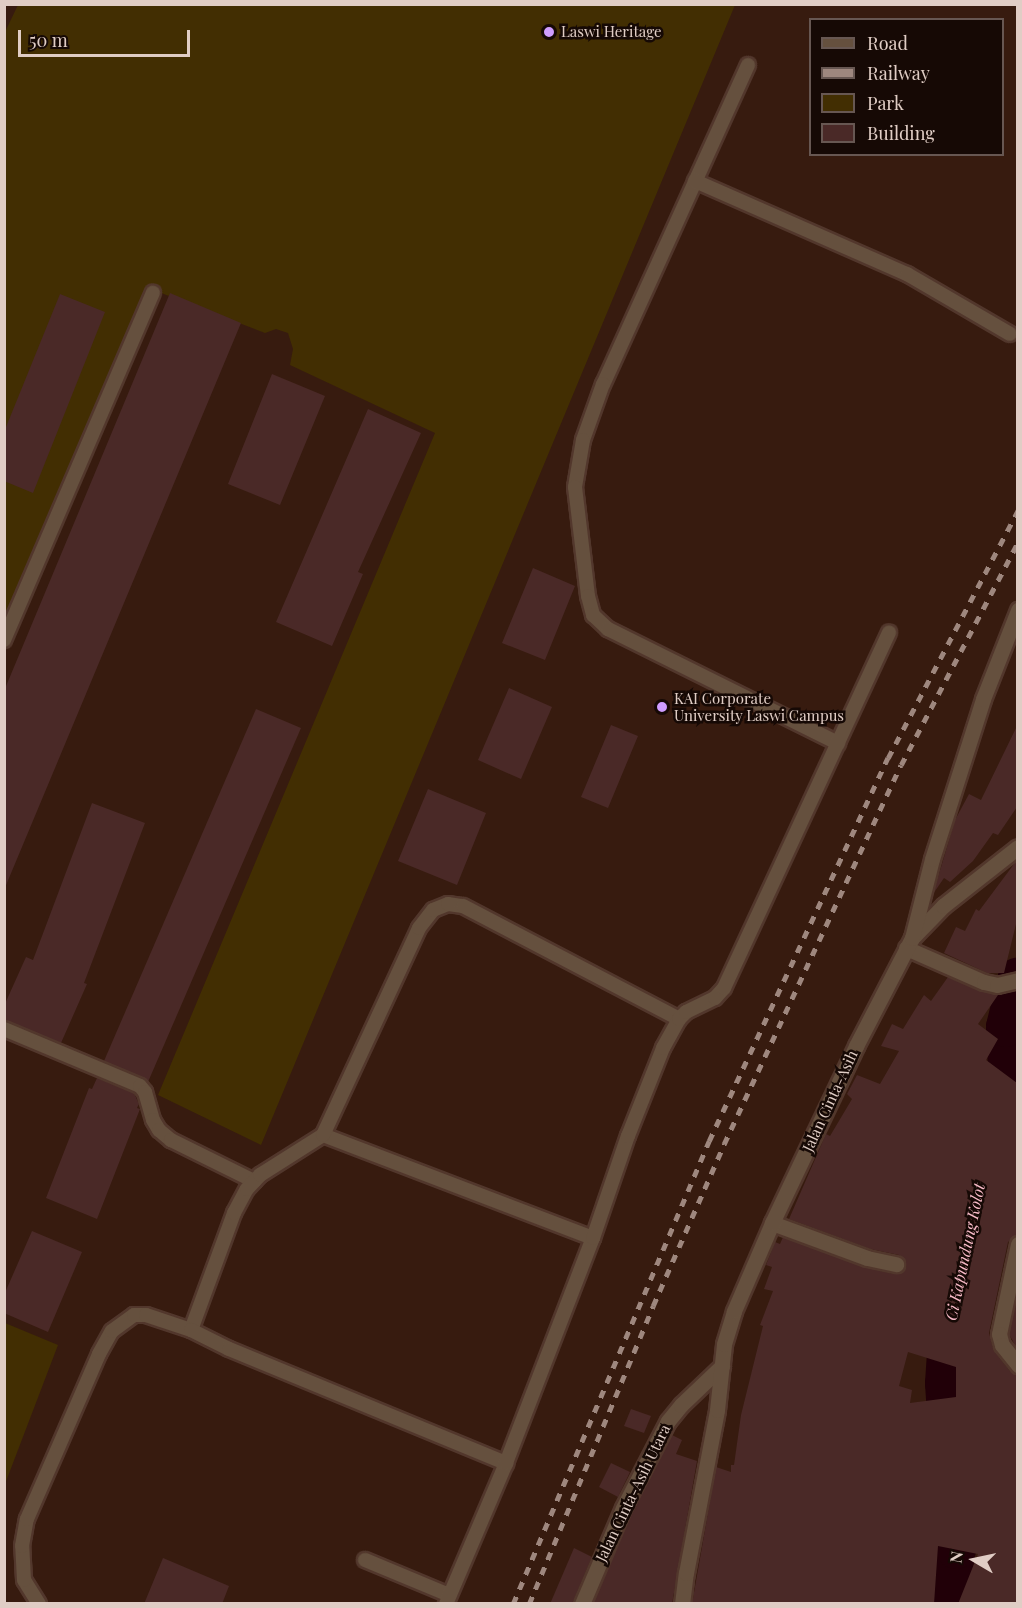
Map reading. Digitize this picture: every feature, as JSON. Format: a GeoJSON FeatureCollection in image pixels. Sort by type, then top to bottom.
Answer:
{"type":"FeatureCollection","features":[{"type":"Feature","properties":{"kind":"street","name":"Jalan Cinta-Asih"},"geometry":{"type":"LineString","coordinates":[[682,1604],[717,1410],[724,1344],[734,1311],[772,1223],[909,943],[932,859],[979,711],[1017,610]]}},
{"type":"Feature","properties":{"kind":"street"},"geometry":{"type":"LineString","coordinates":[[1014,981],[997,985],[984,982],[909,943],[943,906],[1017,847]]}},
{"type":"Feature","properties":{"kind":"street"},"geometry":{"type":"LineString","coordinates":[[772,1223],[867,1258],[896,1264]]}},
{"type":"Feature","properties":{"kind":"street"},"geometry":{"type":"LineString","coordinates":[[1017,1244],[999,1334],[1002,1346],[1017,1365]]}},
{"type":"Feature","properties":{"kind":"street","name":"Jalan Cinta-Asih Utara"},"geometry":{"type":"LineString","coordinates":[[582,1604],[623,1508],[668,1421],[722,1366]]}},
{"type":"Feature","properties":{"kind":"lane"},"geometry":{"type":"LineString","coordinates":[[748,65],[603,384],[579,454],[575,488],[589,603],[596,619],[608,629],[838,743]]}},
{"type":"Feature","properties":{"kind":"lane"},"geometry":{"type":"LineString","coordinates":[[695,181],[907,274],[1010,334]]}},
{"type":"Feature","properties":{"kind":"lane"},"geometry":{"type":"LineString","coordinates":[[4,640],[153,293]]}},
{"type":"Feature","properties":{"kind":"lane"},"geometry":{"type":"LineString","coordinates":[[365,1560],[447,1599],[506,1462],[593,1238],[628,1136],[663,1048],[679,1019],[686,1012],[715,998],[724,988],[889,632]]}},
{"type":"Feature","properties":{"kind":"lane"},"geometry":{"type":"LineString","coordinates":[[191,1330],[234,1213],[254,1181],[323,1135],[419,928],[428,915],[445,905],[463,906],[679,1019]]}},
{"type":"Feature","properties":{"kind":"lane"},"geometry":{"type":"LineString","coordinates":[[4,1029],[140,1086],[145,1092],[153,1120],[159,1130],[171,1140],[254,1181]]}},
{"type":"Feature","properties":{"kind":"lane"},"geometry":{"type":"LineString","coordinates":[[323,1135],[593,1238]]}},
{"type":"Feature","properties":{"kind":"lane"},"geometry":{"type":"LineString","coordinates":[[39,1604],[24,1580],[22,1546],[27,1519],[112,1331],[134,1315],[146,1315],[191,1330],[229,1349],[506,1462]]}},
{"type":"Feature","properties":{"kind":"green space"},"geometry":{"type":"Polygon","coordinates":[[[18,5],[735,5],[261,1145],[158,1095],[435,433],[290,365],[293,349],[288,333],[276,329],[265,333],[156,291],[5,631],[4,34],[18,5]]]}},
{"type":"Feature","properties":{"kind":"green space"},"geometry":{"type":"Polygon","coordinates":[[[5,1323],[58,1345],[5,1484],[5,1323]]]}},
{"type":"Feature","properties":{"kind":"building"},"geometry":{"type":"Polygon","coordinates":[[[170,293],[241,323],[4,890],[4,691],[170,293]]]}},
{"type":"Feature","properties":{"kind":"building"},"geometry":{"type":"Polygon","coordinates":[[[60,294],[105,312],[33,493],[4,481],[4,432],[60,294]]]}},
{"type":"Feature","properties":{"kind":"building"},"geometry":{"type":"Polygon","coordinates":[[[272,374],[325,396],[280,505],[228,484],[272,374]]]}},
{"type":"Feature","properties":{"kind":"building"},"geometry":{"type":"Polygon","coordinates":[[[368,409],[421,433],[358,572],[363,574],[332,646],[276,622],[368,409]]]}},
{"type":"Feature","properties":{"kind":"building"},"geometry":{"type":"Polygon","coordinates":[[[533,568],[575,586],[545,660],[502,643],[533,568]]]}},
{"type":"Feature","properties":{"kind":"building"},"geometry":{"type":"Polygon","coordinates":[[[509,688],[552,707],[521,779],[478,760],[509,688]]]}},
{"type":"Feature","properties":{"kind":"building"},"geometry":{"type":"Polygon","coordinates":[[[256,709],[301,728],[148,1082],[104,1061],[256,709]]]}},
{"type":"Feature","properties":{"kind":"building"},"geometry":{"type":"Polygon","coordinates":[[[611,725],[638,736],[608,808],[581,797],[611,725]]]}},
{"type":"Feature","properties":{"kind":"building"},"geometry":{"type":"Polygon","coordinates":[[[1017,726],[1017,807],[998,835],[993,833],[973,861],[950,882],[944,878],[933,894],[955,820],[969,794],[981,800],[1017,726]]]}},
{"type":"Feature","properties":{"kind":"building"},"geometry":{"type":"Polygon","coordinates":[[[428,789],[486,813],[457,885],[398,861],[428,789]]]}},
{"type":"Feature","properties":{"kind":"building"},"geometry":{"type":"Polygon","coordinates":[[[92,803],[145,823],[84,983],[87,984],[61,1043],[4,1020],[4,1006],[26,957],[33,960],[92,803]]]}},
{"type":"Feature","properties":{"kind":"building"},"geometry":{"type":"Polygon","coordinates":[[[1017,860],[1017,920],[1004,973],[987,973],[944,953],[956,927],[965,931],[976,909],[979,911],[1017,860]]]}},
{"type":"Feature","properties":{"kind":"building"},"geometry":{"type":"Polygon","coordinates":[[[948,977],[980,991],[998,995],[978,1024],[998,1039],[986,1060],[1017,1083],[1017,1235],[1008,1242],[989,1333],[994,1351],[1010,1371],[1017,1374],[1017,1604],[958,1604],[978,1554],[938,1546],[934,1604],[692,1604],[716,1467],[731,1472],[731,1465],[734,1465],[741,1415],[763,1326],[760,1325],[773,1291],[764,1289],[772,1267],[766,1265],[775,1242],[780,1244],[783,1237],[864,1267],[894,1274],[900,1273],[905,1267],[905,1260],[899,1255],[870,1249],[789,1219],[826,1134],[830,1136],[852,1099],[847,1094],[857,1075],[880,1084],[899,1051],[881,1046],[892,1024],[903,1029],[924,995],[931,1001],[948,977]],[[908,1352],[899,1386],[912,1390],[910,1403],[956,1397],[956,1367],[908,1352]]]}},
{"type":"Feature","properties":{"kind":"building"},"geometry":{"type":"Polygon","coordinates":[[[97,1078],[134,1093],[139,1104],[137,1108],[140,1109],[97,1219],[46,1198],[89,1088],[92,1089],[97,1078]]]}},
{"type":"Feature","properties":{"kind":"building"},"geometry":{"type":"Polygon","coordinates":[[[32,1231],[82,1252],[48,1332],[4,1313],[4,1295],[32,1231]]]}},
{"type":"Feature","properties":{"kind":"building"},"geometry":{"type":"Polygon","coordinates":[[[1017,1294],[1017,1349],[1009,1334],[1017,1294]]]}},
{"type":"Feature","properties":{"kind":"building"},"geometry":{"type":"Polygon","coordinates":[[[631,1409],[651,1416],[644,1433],[624,1426],[631,1409]]]}},
{"type":"Feature","properties":{"kind":"building"},"geometry":{"type":"Polygon","coordinates":[[[672,1435],[682,1440],[676,1454],[697,1461],[672,1604],[593,1604],[632,1512],[672,1435]]]}},
{"type":"Feature","properties":{"kind":"building"},"geometry":{"type":"Polygon","coordinates":[[[611,1463],[630,1472],[618,1497],[599,1487],[611,1463]]]}},
{"type":"Feature","properties":{"kind":"building"},"geometry":{"type":"Polygon","coordinates":[[[574,1548],[592,1557],[572,1604],[550,1604],[574,1548]]]}},
{"type":"Feature","properties":{"kind":"building"},"geometry":{"type":"Polygon","coordinates":[[[163,1558],[229,1586],[222,1604],[144,1604],[163,1558]]]}},
{"type":"Feature","properties":{"kind":"waterway","name":"Ci Kapundung Kolot"},"geometry":{"type":"LineString","coordinates":[[996,1131],[1009,1091],[1006,1027],[1018,977]]}},
{"type":"Feature","properties":{"kind":"waterway","name":"Ci Kapundung Kolot"},"geometry":{"type":"LineString","coordinates":[[947,1604],[956,1549],[945,1383],[950,1308]]}},
{"type":"Feature","properties":{"kind":"railway"},"geometry":{"type":"LineString","coordinates":[[513,1604],[709,1141],[888,758],[1018,510]]}},
{"type":"Feature","properties":{"kind":"railway"},"geometry":{"type":"LineString","coordinates":[[529,1604],[653,1306],[724,1144],[901,765],[1018,542]]}},
{"type":"Feature","properties":{"kind":"place","name":"Laswi Heritage"},"geometry":{"type":"Point","coordinates":[549,32]}},
{"type":"Feature","properties":{"kind":"place","name":"KAI Corporate University Laswi Campus"},"geometry":{"type":"Point","coordinates":[662,707]}}]}
